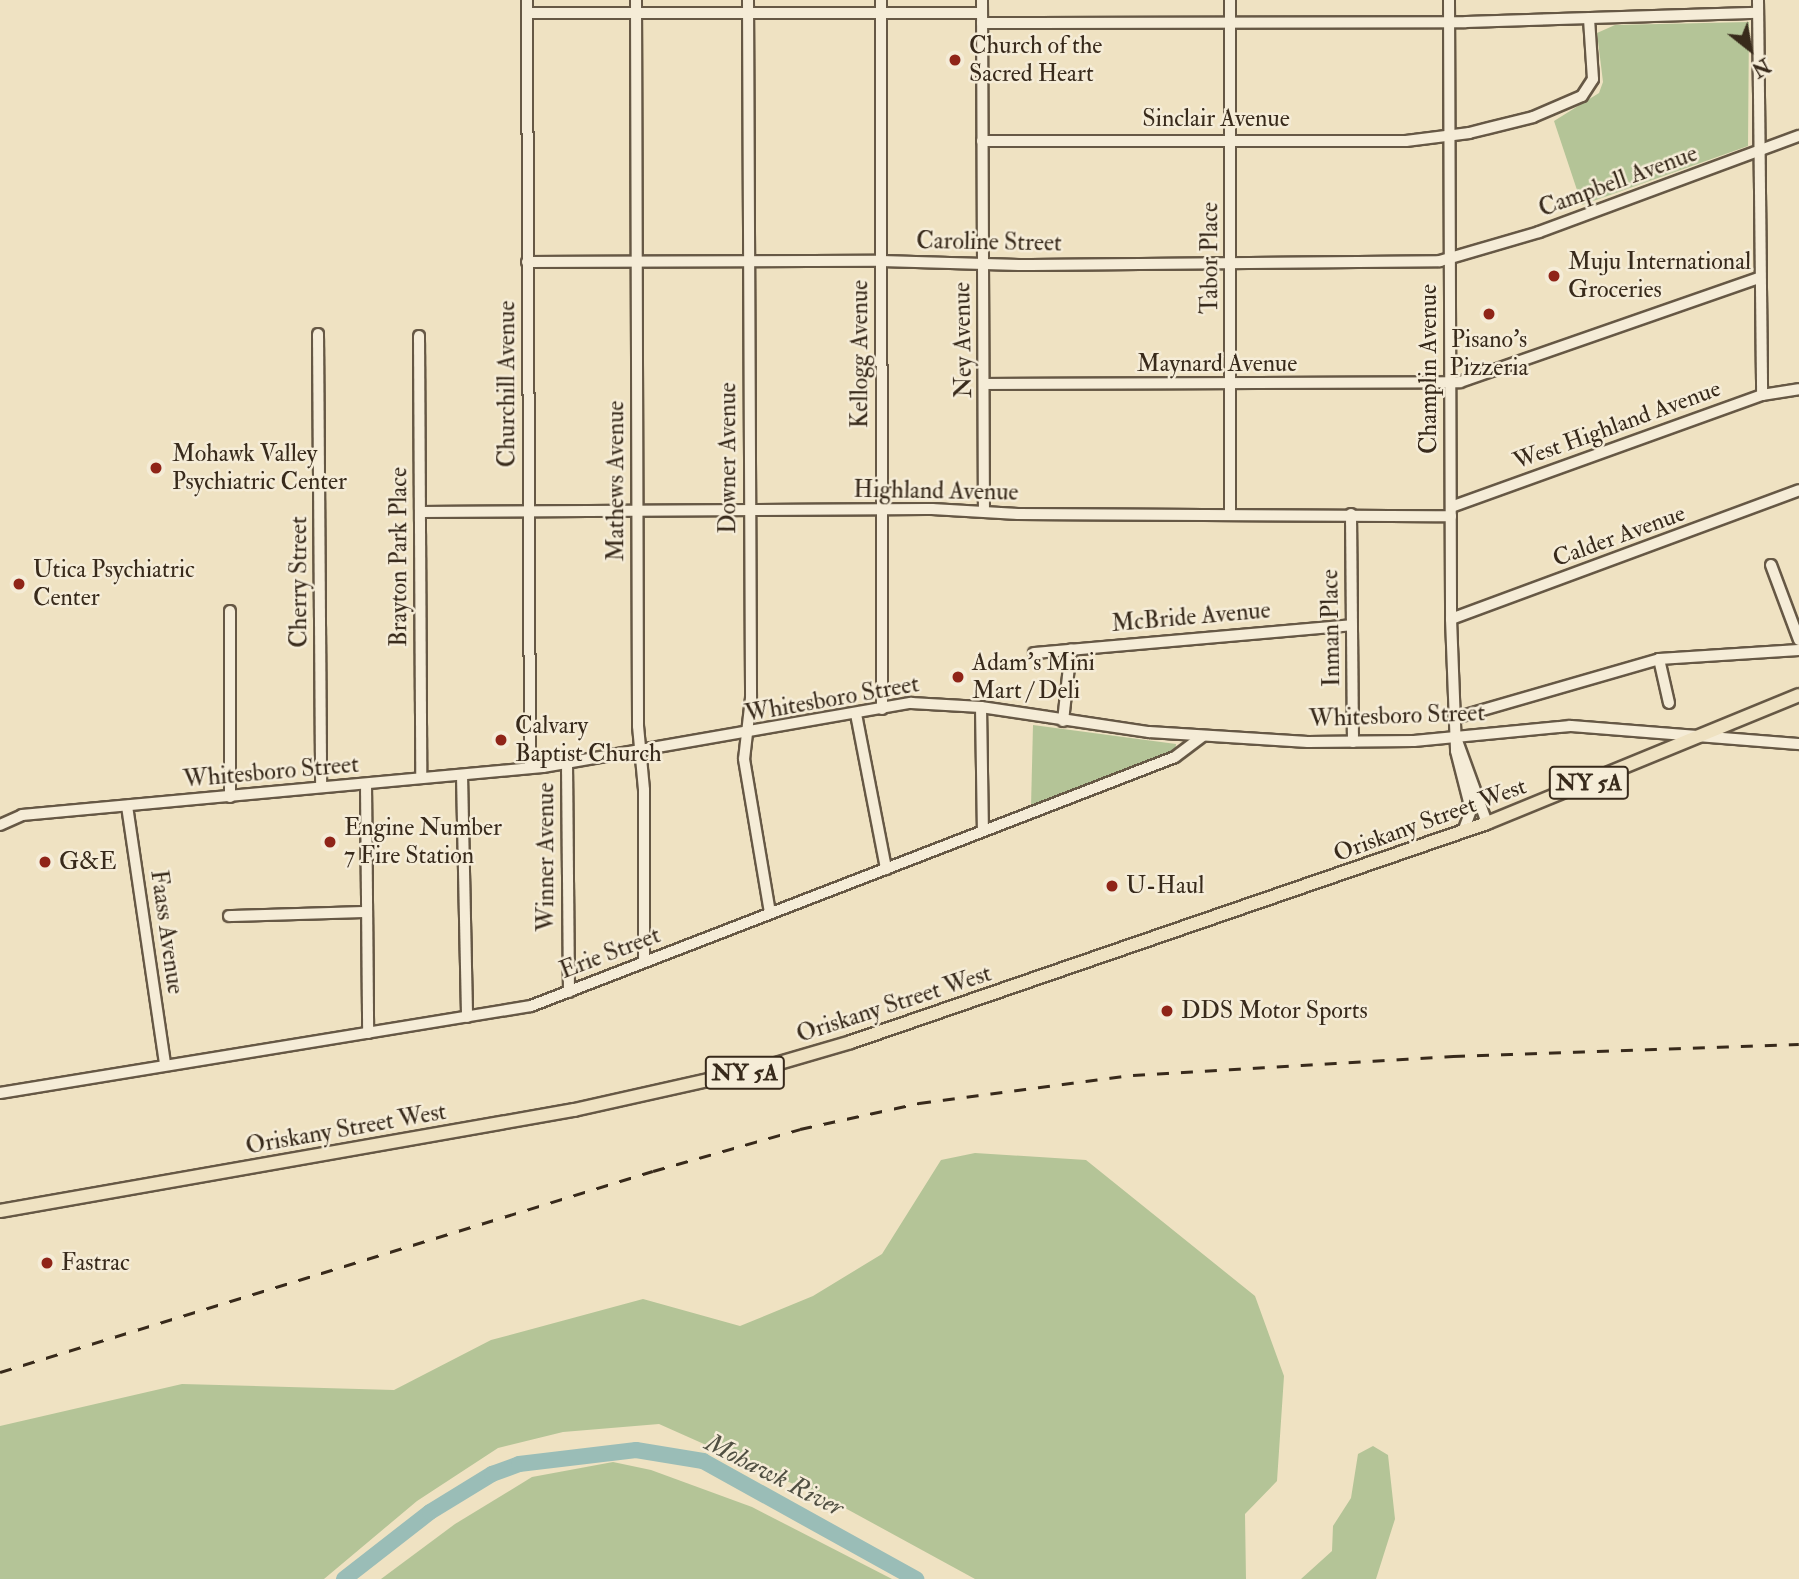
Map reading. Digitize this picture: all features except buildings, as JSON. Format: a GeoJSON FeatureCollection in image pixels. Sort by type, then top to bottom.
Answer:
{"type":"FeatureCollection","features":[{"type":"Feature","properties":{"kind":"main road","name":"NY 5A"},"geometry":{"type":"LineString","coordinates":[[1688,738],[1799,695]]}},
{"type":"Feature","properties":{"kind":"main road","name":"Oriskany Street West"},"geometry":{"type":"LineString","coordinates":[[0,1211],[574,1110],[762,1068],[851,1042],[1463,832],[1688,738]]}},
{"type":"Feature","properties":{"kind":"street","name":"Churchill Avenue"},"geometry":{"type":"LineString","coordinates":[[527,0],[530,768]]}},
{"type":"Feature","properties":{"kind":"street","name":"Mathews Avenue"},"geometry":{"type":"LineString","coordinates":[[636,0],[636,511],[644,962]]}},
{"type":"Feature","properties":{"kind":"street","name":"Downer Avenue"},"geometry":{"type":"LineString","coordinates":[[748,0],[750,510],[748,735],[744,759],[770,913]]}},
{"type":"Feature","properties":{"kind":"street","name":"Kellogg Avenue"},"geometry":{"type":"LineString","coordinates":[[881,0],[883,709]]}},
{"type":"Feature","properties":{"kind":"street","name":"Ney Avenue"},"geometry":{"type":"LineString","coordinates":[[982,0],[984,511]]}},
{"type":"Feature","properties":{"kind":"street","name":"Tabor Place"},"geometry":{"type":"LineString","coordinates":[[1230,0],[1230,515]]}},
{"type":"Feature","properties":{"kind":"street","name":"Champlin Avenue"},"geometry":{"type":"LineString","coordinates":[[1449,0],[1451,619],[1455,737],[1471,810],[1463,832]]}},
{"type":"Feature","properties":{"kind":"street"},"geometry":{"type":"LineString","coordinates":[[1758,0],[1762,395]]}},
{"type":"Feature","properties":{"kind":"street"},"geometry":{"type":"LineString","coordinates":[[527,13],[902,12],[982,18],[1449,22],[1758,13]]}},
{"type":"Feature","properties":{"kind":"street","name":"Sinclair Avenue"},"geometry":{"type":"LineString","coordinates":[[982,141],[1450,136],[1533,117],[1582,96],[1594,79],[1590,18]]}},
{"type":"Feature","properties":{"kind":"street","name":"Campbell Avenue"},"geometry":{"type":"LineString","coordinates":[[1450,259],[1760,152],[1799,136]]}},
{"type":"Feature","properties":{"kind":"street","name":"Caroline Street"},"geometry":{"type":"LineString","coordinates":[[527,262],[1231,264],[1450,259]]}},
{"type":"Feature","properties":{"kind":"street","name":"Maynard Avenue"},"geometry":{"type":"LineString","coordinates":[[984,384],[1451,383],[1759,278]]}},
{"type":"Feature","properties":{"kind":"street","name":"Cherry Street"},"geometry":{"type":"LineString","coordinates":[[318,334],[321,788]]}},
{"type":"Feature","properties":{"kind":"street","name":"Brayton Park Place"},"geometry":{"type":"LineString","coordinates":[[419,336],[422,778]]}},
{"type":"Feature","properties":{"kind":"street","name":"West Highland Avenue"},"geometry":{"type":"LineString","coordinates":[[1451,512],[1762,395],[1799,389]]}},
{"type":"Feature","properties":{"kind":"street","name":"Calder Avenue"},"geometry":{"type":"LineString","coordinates":[[1451,619],[1799,490]]}},
{"type":"Feature","properties":{"kind":"street","name":"Highland Avenue"},"geometry":{"type":"LineString","coordinates":[[420,512],[881,509],[1230,515],[1451,512]]}},
{"type":"Feature","properties":{"kind":"street","name":"Inman Place"},"geometry":{"type":"LineString","coordinates":[[1351,514],[1353,741]]}},
{"type":"Feature","properties":{"kind":"street"},"geometry":{"type":"LineString","coordinates":[[1771,565],[1799,640]]}},
{"type":"Feature","properties":{"kind":"street"},"geometry":{"type":"LineString","coordinates":[[230,611],[230,797]]}},
{"type":"Feature","properties":{"kind":"street","name":"McBride Avenue"},"geometry":{"type":"LineString","coordinates":[[1034,653],[1352,625]]}},
{"type":"Feature","properties":{"kind":"street"},"geometry":{"type":"LineString","coordinates":[[1063,721],[1071,649]]}},
{"type":"Feature","properties":{"kind":"street"},"geometry":{"type":"LineString","coordinates":[[1455,718],[1659,659],[1799,650]]}},
{"type":"Feature","properties":{"kind":"street"},"geometry":{"type":"LineString","coordinates":[[1659,659],[1669,703]]}},
{"type":"Feature","properties":{"kind":"street","name":"Whitesboro Street"},"geometry":{"type":"LineString","coordinates":[[0,825],[22,816],[530,768],[748,735],[928,703],[981,707],[1063,721],[1202,737],[1353,741],[1455,737],[1570,726],[1688,738],[1799,744]]}},
{"type":"Feature","properties":{"kind":"street"},"geometry":{"type":"LineString","coordinates":[[981,707],[983,831]]}},
{"type":"Feature","properties":{"kind":"street"},"geometry":{"type":"LineString","coordinates":[[856,714],[886,869]]}},
{"type":"Feature","properties":{"kind":"street","name":"Erie Street"},"geometry":{"type":"LineString","coordinates":[[0,1093],[531,1006],[1175,757],[1202,737]]}},
{"type":"Feature","properties":{"kind":"street","name":"Champlin Avenue"},"geometry":{"type":"LineString","coordinates":[[1455,737],[1487,823]]}},
{"type":"Feature","properties":{"kind":"street","name":"Winner Avenue"},"geometry":{"type":"LineString","coordinates":[[567,763],[569,992]]}},
{"type":"Feature","properties":{"kind":"street"},"geometry":{"type":"LineString","coordinates":[[461,775],[467,1017]]}},
{"type":"Feature","properties":{"kind":"street"},"geometry":{"type":"LineString","coordinates":[[366,784],[368,1033]]}},
{"type":"Feature","properties":{"kind":"street","name":"Faass Avenue"},"geometry":{"type":"LineString","coordinates":[[127,806],[165,1064]]}},
{"type":"Feature","properties":{"kind":"street"},"geometry":{"type":"LineString","coordinates":[[0,816],[22,816]]}},
{"type":"Feature","properties":{"kind":"street"},"geometry":{"type":"LineString","coordinates":[[229,916],[367,912]]}},
{"type":"Feature","properties":{"kind":"green space"},"geometry":{"type":"Polygon","coordinates":[[[1749,22],[1748,146],[1582,205],[1554,121],[1599,93],[1603,82],[1597,33],[1615,25],[1749,22]]]}},
{"type":"Feature","properties":{"kind":"green space"},"geometry":{"type":"Polygon","coordinates":[[[1033,725],[1176,744],[1175,752],[1031,807],[1033,725]]]}},
{"type":"Feature","properties":{"kind":"green space"},"geometry":{"type":"Polygon","coordinates":[[[975,1153],[1086,1160],[1255,1296],[1284,1376],[1277,1481],[1245,1514],[1246,1579],[975,1579],[834,1502],[659,1424],[563,1432],[498,1448],[417,1501],[324,1579],[0,1579],[0,1426],[182,1384],[394,1390],[491,1340],[643,1299],[740,1326],[813,1296],[882,1254],[941,1160],[975,1153]]]}},
{"type":"Feature","properties":{"kind":"green space"},"geometry":{"type":"Polygon","coordinates":[[[1373,1446],[1388,1455],[1395,1519],[1376,1579],[1301,1579],[1332,1551],[1333,1526],[1351,1498],[1358,1454],[1373,1446]]]}},
{"type":"Feature","properties":{"kind":"green space"},"geometry":{"type":"Polygon","coordinates":[[[613,1462],[651,1470],[752,1507],[892,1579],[381,1579],[455,1524],[532,1477],[613,1462]]]}},
{"type":"Feature","properties":{"kind":"waterway","name":"Mohawk River"},"geometry":{"type":"LineString","coordinates":[[344,1579],[430,1512],[492,1474],[519,1464],[636,1450],[703,1461],[916,1579]]}},
{"type":"Feature","properties":{"kind":"railway"},"geometry":{"type":"LineString","coordinates":[[0,1372],[653,1171],[800,1129],[919,1103],[1133,1075],[1453,1056],[1799,1044]]}},
{"type":"Feature","properties":{"kind":"place","name":"Church of the Sacred Heart"},"geometry":{"type":"Point","coordinates":[955,60]}},
{"type":"Feature","properties":{"kind":"place","name":"Muju International Groceries"},"geometry":{"type":"Point","coordinates":[1554,276]}},
{"type":"Feature","properties":{"kind":"place","name":"Pisano's Pizzeria"},"geometry":{"type":"Point","coordinates":[1489,314]}},
{"type":"Feature","properties":{"kind":"place","name":"Mohawk Valley Psychiatric Center"},"geometry":{"type":"Point","coordinates":[156,468]}},
{"type":"Feature","properties":{"kind":"place","name":"Utica Psychiatric Center"},"geometry":{"type":"Point","coordinates":[19,584]}},
{"type":"Feature","properties":{"kind":"place","name":"Adam's Mini Mart / Deli"},"geometry":{"type":"Point","coordinates":[958,677]}},
{"type":"Feature","properties":{"kind":"place","name":"Calvary Baptist Church"},"geometry":{"type":"Point","coordinates":[501,740]}},
{"type":"Feature","properties":{"kind":"place","name":"Engine Number 7 Fire Station"},"geometry":{"type":"Point","coordinates":[330,842]}},
{"type":"Feature","properties":{"kind":"place","name":"G&E"},"geometry":{"type":"Point","coordinates":[45,862]}},
{"type":"Feature","properties":{"kind":"place","name":"U-Haul"},"geometry":{"type":"Point","coordinates":[1112,886]}},
{"type":"Feature","properties":{"kind":"place","name":"DDS Motor Sports"},"geometry":{"type":"Point","coordinates":[1167,1011]}},
{"type":"Feature","properties":{"kind":"place","name":"Fastrac"},"geometry":{"type":"Point","coordinates":[47,1263]}}]}
